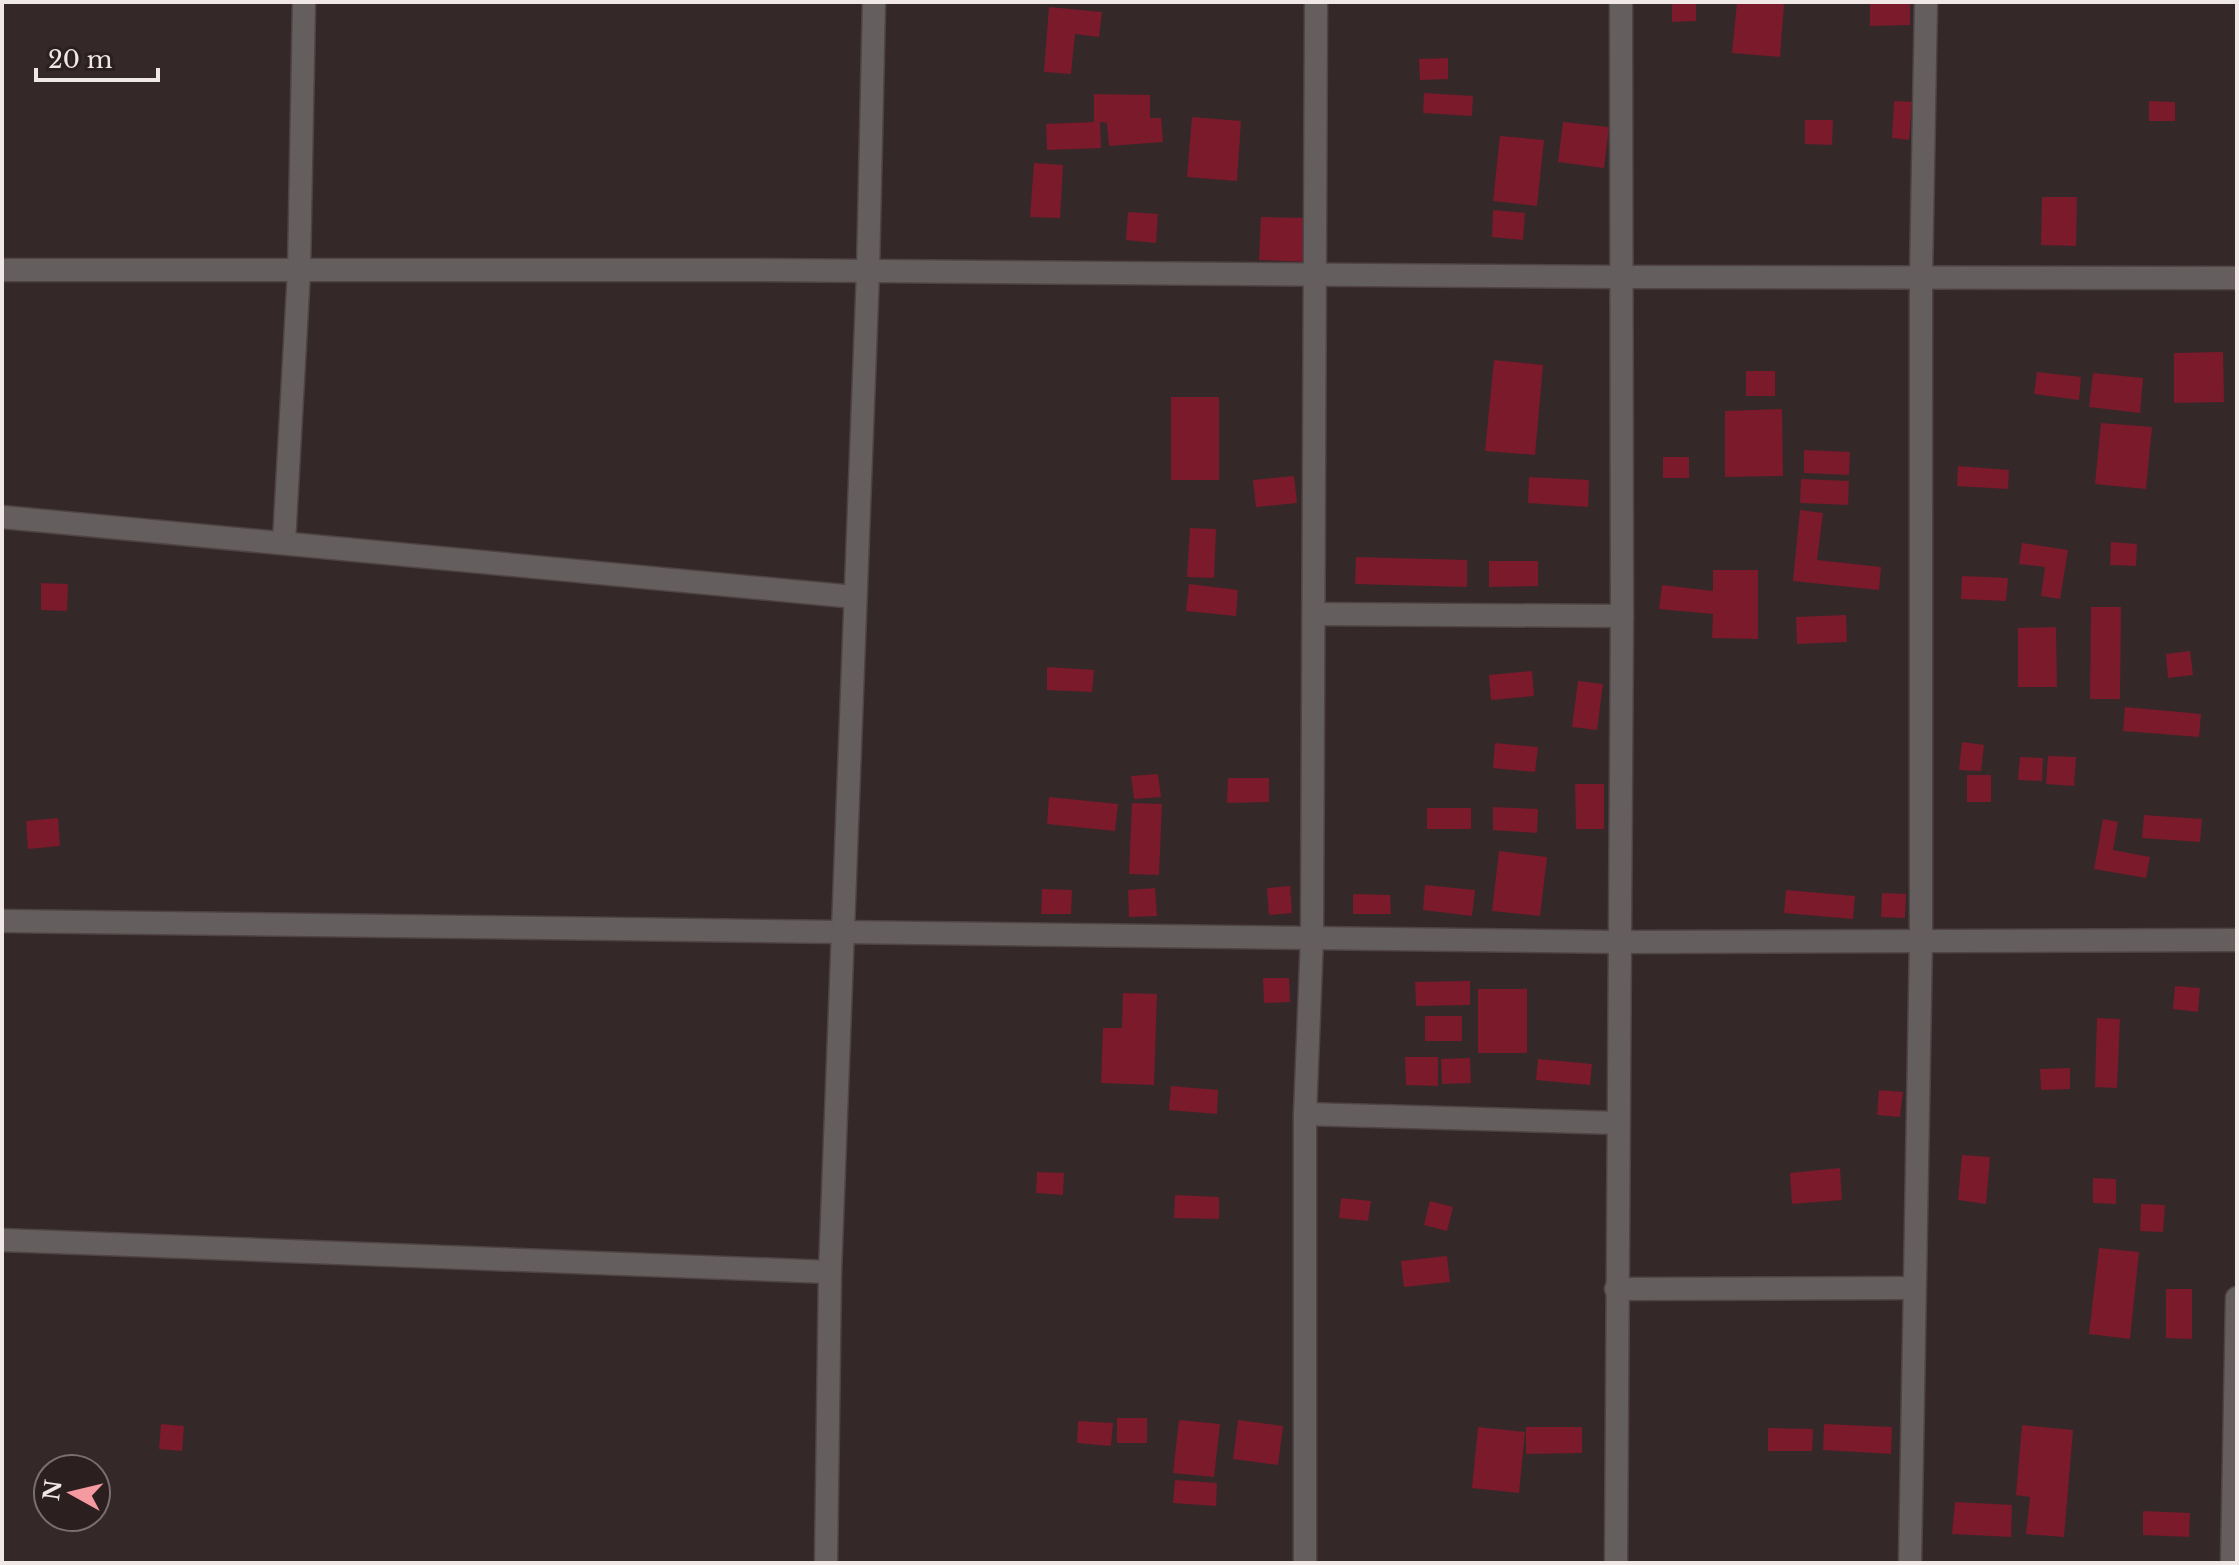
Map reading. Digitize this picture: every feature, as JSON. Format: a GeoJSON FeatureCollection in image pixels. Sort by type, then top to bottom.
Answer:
{"type":"FeatureCollection","features":[{"type":"Feature","properties":{"kind":"street"},"geometry":{"type":"LineString","coordinates":[[284,542],[299,271],[304,2]]}},
{"type":"Feature","properties":{"kind":"street"},"geometry":{"type":"LineString","coordinates":[[826,1563],[830,1272],[868,271],[874,2]]}},
{"type":"Feature","properties":{"kind":"street"},"geometry":{"type":"LineString","coordinates":[[1305,1563],[1305,1114],[1312,938],[1316,2]]}},
{"type":"Feature","properties":{"kind":"street"},"geometry":{"type":"LineString","coordinates":[[1616,1563],[1622,616],[1621,2]]}},
{"type":"Feature","properties":{"kind":"street"},"geometry":{"type":"LineString","coordinates":[[1910,1563],[1921,939],[1921,276],[1926,2]]}},
{"type":"Feature","properties":{"kind":"street"},"geometry":{"type":"LineString","coordinates":[[2,270],[2237,278]]}},
{"type":"Feature","properties":{"kind":"street"},"geometry":{"type":"LineString","coordinates":[[2,517],[855,597]]}},
{"type":"Feature","properties":{"kind":"street"},"geometry":{"type":"LineString","coordinates":[[1314,614],[1622,616]]}},
{"type":"Feature","properties":{"kind":"street"},"geometry":{"type":"LineString","coordinates":[[2,921],[1618,942],[2237,940]]}},
{"type":"Feature","properties":{"kind":"street"},"geometry":{"type":"LineString","coordinates":[[1305,1114],[1618,1123]]}},
{"type":"Feature","properties":{"kind":"street"},"geometry":{"type":"LineString","coordinates":[[2,1240],[830,1272]]}},
{"type":"Feature","properties":{"kind":"street"},"geometry":{"type":"LineString","coordinates":[[1616,1289],[1914,1288]]}},
{"type":"Feature","properties":{"kind":"street"},"geometry":{"type":"LineString","coordinates":[[2232,1563],[2237,1298]]}},
{"type":"Feature","properties":{"kind":"building"},"geometry":{"type":"Polygon","coordinates":[[[1672,2],[1696,2],[1696,21],[1672,22],[1672,2]]]}},
{"type":"Feature","properties":{"kind":"building"},"geometry":{"type":"Polygon","coordinates":[[[1737,2],[1784,4],[1780,57],[1732,53],[1737,2]]]}},
{"type":"Feature","properties":{"kind":"building"},"geometry":{"type":"Polygon","coordinates":[[[1870,4],[1910,4],[1910,25],[1870,26],[1870,4]]]}},
{"type":"Feature","properties":{"kind":"building"},"geometry":{"type":"Polygon","coordinates":[[[1049,7],[1102,12],[1099,37],[1075,34],[1071,74],[1044,72],[1049,7]]]}},
{"type":"Feature","properties":{"kind":"building"},"geometry":{"type":"Polygon","coordinates":[[[1448,58],[1448,79],[1420,80],[1419,59],[1448,58]]]}},
{"type":"Feature","properties":{"kind":"building"},"geometry":{"type":"Polygon","coordinates":[[[1424,93],[1473,96],[1472,116],[1423,113],[1424,93]]]}},
{"type":"Feature","properties":{"kind":"building"},"geometry":{"type":"Polygon","coordinates":[[[1094,94],[1150,95],[1150,118],[1161,118],[1163,142],[1109,146],[1107,123],[1100,122],[1101,148],[1047,150],[1046,124],[1094,122],[1094,94]]]}},
{"type":"Feature","properties":{"kind":"building"},"geometry":{"type":"Polygon","coordinates":[[[1894,101],[1912,102],[1909,140],[1892,138],[1894,101]]]}},
{"type":"Feature","properties":{"kind":"building"},"geometry":{"type":"Polygon","coordinates":[[[2149,101],[2175,102],[2175,121],[2149,121],[2149,101]]]}},
{"type":"Feature","properties":{"kind":"building"},"geometry":{"type":"Polygon","coordinates":[[[1192,117],[1241,121],[1237,181],[1187,177],[1192,117]]]}},
{"type":"Feature","properties":{"kind":"building"},"geometry":{"type":"Polygon","coordinates":[[[1805,120],[1833,120],[1832,145],[1805,144],[1805,120]]]}},
{"type":"Feature","properties":{"kind":"building"},"geometry":{"type":"Polygon","coordinates":[[[1563,122],[1609,127],[1604,168],[1558,162],[1563,122]]]}},
{"type":"Feature","properties":{"kind":"building"},"geometry":{"type":"Polygon","coordinates":[[[1500,136],[1544,140],[1537,206],[1493,201],[1500,136]]]}},
{"type":"Feature","properties":{"kind":"building"},"geometry":{"type":"Polygon","coordinates":[[[1034,163],[1063,165],[1060,218],[1030,217],[1034,163]]]}},
{"type":"Feature","properties":{"kind":"building"},"geometry":{"type":"Polygon","coordinates":[[[2042,197],[2077,197],[2076,246],[2041,245],[2042,197]]]}},
{"type":"Feature","properties":{"kind":"building"},"geometry":{"type":"Polygon","coordinates":[[[1493,210],[1525,213],[1523,240],[1492,237],[1493,210]]]}},
{"type":"Feature","properties":{"kind":"building"},"geometry":{"type":"Polygon","coordinates":[[[1128,212],[1158,214],[1156,243],[1126,240],[1128,212]]]}},
{"type":"Feature","properties":{"kind":"building"},"geometry":{"type":"Polygon","coordinates":[[[1261,217],[1311,218],[1310,262],[1259,260],[1261,217]]]}},
{"type":"Feature","properties":{"kind":"building"},"geometry":{"type":"Polygon","coordinates":[[[2223,352],[2224,402],[2174,403],[2174,353],[2223,352]]]}},
{"type":"Feature","properties":{"kind":"building"},"geometry":{"type":"Polygon","coordinates":[[[1494,360],[1543,365],[1535,455],[1485,451],[1494,360]]]}},
{"type":"Feature","properties":{"kind":"building"},"geometry":{"type":"Polygon","coordinates":[[[1746,371],[1775,371],[1775,396],[1746,396],[1746,371]]]}},
{"type":"Feature","properties":{"kind":"building"},"geometry":{"type":"Polygon","coordinates":[[[2037,372],[2081,377],[2079,400],[2034,394],[2037,372]]]}},
{"type":"Feature","properties":{"kind":"building"},"geometry":{"type":"Polygon","coordinates":[[[2093,373],[2143,378],[2140,413],[2089,407],[2093,373]]]}},
{"type":"Feature","properties":{"kind":"building"},"geometry":{"type":"Polygon","coordinates":[[[1171,397],[1219,397],[1219,480],[1171,480],[1171,397]]]}},
{"type":"Feature","properties":{"kind":"building"},"geometry":{"type":"Polygon","coordinates":[[[1782,409],[1783,476],[1725,477],[1725,411],[1782,409]]]}},
{"type":"Feature","properties":{"kind":"building"},"geometry":{"type":"Polygon","coordinates":[[[2101,423],[2152,427],[2146,489],[2095,484],[2101,423]]]}},
{"type":"Feature","properties":{"kind":"building"},"geometry":{"type":"Polygon","coordinates":[[[1804,450],[1850,452],[1849,475],[1804,473],[1804,450]]]}},
{"type":"Feature","properties":{"kind":"building"},"geometry":{"type":"Polygon","coordinates":[[[1663,457],[1689,457],[1689,478],[1663,478],[1663,457]]]}},
{"type":"Feature","properties":{"kind":"building"},"geometry":{"type":"Polygon","coordinates":[[[1958,466],[2009,470],[2008,489],[1957,486],[1958,466]]]}},
{"type":"Feature","properties":{"kind":"building"},"geometry":{"type":"Polygon","coordinates":[[[1294,476],[1297,503],[1256,507],[1253,480],[1294,476]]]}},
{"type":"Feature","properties":{"kind":"building"},"geometry":{"type":"Polygon","coordinates":[[[1529,477],[1589,480],[1588,507],[1528,503],[1529,477]]]}},
{"type":"Feature","properties":{"kind":"building"},"geometry":{"type":"Polygon","coordinates":[[[1801,479],[1849,481],[1848,505],[1800,503],[1801,479]]]}},
{"type":"Feature","properties":{"kind":"building"},"geometry":{"type":"Polygon","coordinates":[[[1800,510],[1823,513],[1817,560],[1881,567],[1879,590],[1793,581],[1800,510]]]}},
{"type":"Feature","properties":{"kind":"building"},"geometry":{"type":"Polygon","coordinates":[[[1190,528],[1216,529],[1214,578],[1187,577],[1190,528]]]}},
{"type":"Feature","properties":{"kind":"building"},"geometry":{"type":"Polygon","coordinates":[[[2111,542],[2137,544],[2136,566],[2110,565],[2111,542]]]}},
{"type":"Feature","properties":{"kind":"building"},"geometry":{"type":"Polygon","coordinates":[[[2022,543],[2068,550],[2060,599],[2041,596],[2045,567],[2019,564],[2022,543]]]}},
{"type":"Feature","properties":{"kind":"building"},"geometry":{"type":"Polygon","coordinates":[[[1356,557],[1467,560],[1467,587],[1355,584],[1356,557]]]}},
{"type":"Feature","properties":{"kind":"building"},"geometry":{"type":"Polygon","coordinates":[[[1489,561],[1538,561],[1538,586],[1489,587],[1489,561]]]}},
{"type":"Feature","properties":{"kind":"building"},"geometry":{"type":"Polygon","coordinates":[[[1713,570],[1758,570],[1758,639],[1712,638],[1713,614],[1659,609],[1662,585],[1713,591],[1713,570]]]}},
{"type":"Feature","properties":{"kind":"building"},"geometry":{"type":"Polygon","coordinates":[[[1962,576],[2008,578],[2006,601],[1961,599],[1962,576]]]}},
{"type":"Feature","properties":{"kind":"building"},"geometry":{"type":"Polygon","coordinates":[[[41,583],[68,584],[67,611],[41,610],[41,583]]]}},
{"type":"Feature","properties":{"kind":"building"},"geometry":{"type":"Polygon","coordinates":[[[1189,584],[1238,590],[1236,616],[1186,611],[1189,584]]]}},
{"type":"Feature","properties":{"kind":"building"},"geometry":{"type":"Polygon","coordinates":[[[2091,607],[2121,607],[2120,699],[2090,699],[2091,607]]]}},
{"type":"Feature","properties":{"kind":"building"},"geometry":{"type":"Polygon","coordinates":[[[1846,615],[1847,642],[1797,644],[1796,617],[1846,615]]]}},
{"type":"Feature","properties":{"kind":"building"},"geometry":{"type":"Polygon","coordinates":[[[2056,627],[2057,687],[2018,687],[2018,628],[2056,627]]]}},
{"type":"Feature","properties":{"kind":"building"},"geometry":{"type":"Polygon","coordinates":[[[2190,651],[2193,675],[2168,678],[2166,654],[2190,651]]]}},
{"type":"Feature","properties":{"kind":"building"},"geometry":{"type":"Polygon","coordinates":[[[1047,667],[1094,670],[1092,692],[1047,690],[1047,667]]]}},
{"type":"Feature","properties":{"kind":"building"},"geometry":{"type":"Polygon","coordinates":[[[1532,671],[1534,696],[1491,700],[1489,675],[1532,671]]]}},
{"type":"Feature","properties":{"kind":"building"},"geometry":{"type":"Polygon","coordinates":[[[1578,681],[1603,684],[1597,730],[1572,727],[1578,681]]]}},
{"type":"Feature","properties":{"kind":"building"},"geometry":{"type":"Polygon","coordinates":[[[2125,707],[2201,714],[2199,737],[2123,731],[2125,707]]]}},
{"type":"Feature","properties":{"kind":"building"},"geometry":{"type":"Polygon","coordinates":[[[1962,742],[1984,745],[1981,771],[1959,770],[1962,742]]]}},
{"type":"Feature","properties":{"kind":"building"},"geometry":{"type":"Polygon","coordinates":[[[1495,743],[1538,747],[1535,772],[1493,768],[1495,743]]]}},
{"type":"Feature","properties":{"kind":"building"},"geometry":{"type":"Polygon","coordinates":[[[2048,756],[2076,757],[2074,786],[2046,784],[2048,756]]]}},
{"type":"Feature","properties":{"kind":"building"},"geometry":{"type":"Polygon","coordinates":[[[2020,757],[2043,758],[2042,781],[2018,780],[2020,757]]]}},
{"type":"Feature","properties":{"kind":"building"},"geometry":{"type":"Polygon","coordinates":[[[1158,774],[1161,797],[1134,799],[1131,776],[1158,774]]]}},
{"type":"Feature","properties":{"kind":"building"},"geometry":{"type":"Polygon","coordinates":[[[1967,775],[1991,775],[1991,802],[1967,802],[1967,775]]]}},
{"type":"Feature","properties":{"kind":"building"},"geometry":{"type":"Polygon","coordinates":[[[1228,778],[1269,778],[1269,802],[1227,803],[1228,778]]]}},
{"type":"Feature","properties":{"kind":"building"},"geometry":{"type":"Polygon","coordinates":[[[1575,784],[1604,784],[1604,829],[1576,829],[1575,784]]]}},
{"type":"Feature","properties":{"kind":"building"},"geometry":{"type":"Polygon","coordinates":[[[1049,797],[1118,804],[1115,831],[1047,824],[1049,797]]]}},
{"type":"Feature","properties":{"kind":"building"},"geometry":{"type":"Polygon","coordinates":[[[1132,803],[1162,804],[1159,875],[1129,874],[1132,803]]]}},
{"type":"Feature","properties":{"kind":"building"},"geometry":{"type":"Polygon","coordinates":[[[1493,807],[1538,809],[1537,833],[1493,830],[1493,807]]]}},
{"type":"Feature","properties":{"kind":"building"},"geometry":{"type":"Polygon","coordinates":[[[1427,808],[1471,808],[1471,829],[1427,829],[1427,808]]]}},
{"type":"Feature","properties":{"kind":"building"},"geometry":{"type":"Polygon","coordinates":[[[2144,815],[2202,819],[2200,842],[2142,838],[2144,815]]]}},
{"type":"Feature","properties":{"kind":"building"},"geometry":{"type":"Polygon","coordinates":[[[58,818],[60,846],[28,849],[26,821],[58,818]]]}},
{"type":"Feature","properties":{"kind":"building"},"geometry":{"type":"Polygon","coordinates":[[[2103,819],[2118,822],[2113,850],[2150,857],[2146,878],[2094,869],[2103,819]]]}},
{"type":"Feature","properties":{"kind":"building"},"geometry":{"type":"Polygon","coordinates":[[[1499,851],[1547,857],[1540,916],[1492,911],[1499,851]]]}},
{"type":"Feature","properties":{"kind":"building"},"geometry":{"type":"Polygon","coordinates":[[[1425,885],[1475,890],[1472,916],[1423,910],[1425,885]]]}},
{"type":"Feature","properties":{"kind":"building"},"geometry":{"type":"Polygon","coordinates":[[[1290,886],[1292,913],[1269,915],[1267,888],[1290,886]]]}},
{"type":"Feature","properties":{"kind":"building"},"geometry":{"type":"Polygon","coordinates":[[[1155,888],[1157,916],[1129,917],[1128,890],[1155,888]]]}},
{"type":"Feature","properties":{"kind":"building"},"geometry":{"type":"Polygon","coordinates":[[[1042,889],[1072,890],[1071,914],[1041,914],[1042,889]]]}},
{"type":"Feature","properties":{"kind":"building"},"geometry":{"type":"Polygon","coordinates":[[[1786,890],[1855,896],[1853,919],[1784,913],[1786,890]]]}},
{"type":"Feature","properties":{"kind":"building"},"geometry":{"type":"Polygon","coordinates":[[[1882,893],[1906,894],[1905,918],[1881,917],[1882,893]]]}},
{"type":"Feature","properties":{"kind":"building"},"geometry":{"type":"Polygon","coordinates":[[[1353,894],[1390,895],[1391,914],[1353,914],[1353,894]]]}},
{"type":"Feature","properties":{"kind":"building"},"geometry":{"type":"Polygon","coordinates":[[[1263,978],[1289,978],[1290,1002],[1264,1003],[1263,978]]]}},
{"type":"Feature","properties":{"kind":"building"},"geometry":{"type":"Polygon","coordinates":[[[1470,981],[1470,1005],[1416,1006],[1415,982],[1470,981]]]}},
{"type":"Feature","properties":{"kind":"building"},"geometry":{"type":"Polygon","coordinates":[[[2175,986],[2200,988],[2198,1012],[2173,1009],[2175,986]]]}},
{"type":"Feature","properties":{"kind":"building"},"geometry":{"type":"Polygon","coordinates":[[[1478,989],[1527,989],[1527,1053],[1478,1053],[1478,989]]]}},
{"type":"Feature","properties":{"kind":"building"},"geometry":{"type":"Polygon","coordinates":[[[1123,993],[1157,994],[1154,1085],[1101,1083],[1103,1028],[1122,1028],[1123,993]]]}},
{"type":"Feature","properties":{"kind":"building"},"geometry":{"type":"Polygon","coordinates":[[[1425,1016],[1462,1016],[1462,1041],[1425,1041],[1425,1016]]]}},
{"type":"Feature","properties":{"kind":"building"},"geometry":{"type":"Polygon","coordinates":[[[2097,1018],[2120,1019],[2117,1088],[2095,1087],[2097,1018]]]}},
{"type":"Feature","properties":{"kind":"building"},"geometry":{"type":"Polygon","coordinates":[[[1405,1057],[1438,1057],[1438,1086],[1406,1085],[1405,1057]]]}},
{"type":"Feature","properties":{"kind":"building"},"geometry":{"type":"Polygon","coordinates":[[[1470,1058],[1471,1083],[1442,1084],[1441,1059],[1470,1058]]]}},
{"type":"Feature","properties":{"kind":"building"},"geometry":{"type":"Polygon","coordinates":[[[1538,1059],[1592,1064],[1590,1085],[1536,1080],[1538,1059]]]}},
{"type":"Feature","properties":{"kind":"building"},"geometry":{"type":"Polygon","coordinates":[[[2070,1068],[2070,1089],[2041,1090],[2040,1069],[2070,1068]]]}},
{"type":"Feature","properties":{"kind":"building"},"geometry":{"type":"Polygon","coordinates":[[[1171,1086],[1218,1090],[1217,1114],[1169,1110],[1171,1086]]]}},
{"type":"Feature","properties":{"kind":"building"},"geometry":{"type":"Polygon","coordinates":[[[1879,1090],[1903,1092],[1900,1117],[1877,1115],[1879,1090]]]}},
{"type":"Feature","properties":{"kind":"building"},"geometry":{"type":"Polygon","coordinates":[[[1962,1155],[1990,1157],[1986,1204],[1958,1200],[1962,1155]]]}},
{"type":"Feature","properties":{"kind":"building"},"geometry":{"type":"Polygon","coordinates":[[[1840,1168],[1842,1200],[1792,1204],[1790,1173],[1840,1168]]]}},
{"type":"Feature","properties":{"kind":"building"},"geometry":{"type":"Polygon","coordinates":[[[1037,1172],[1064,1173],[1063,1195],[1036,1193],[1037,1172]]]}},
{"type":"Feature","properties":{"kind":"building"},"geometry":{"type":"Polygon","coordinates":[[[2093,1178],[2116,1179],[2116,1204],[2093,1203],[2093,1178]]]}},
{"type":"Feature","properties":{"kind":"building"},"geometry":{"type":"Polygon","coordinates":[[[1175,1195],[1219,1197],[1219,1219],[1174,1218],[1175,1195]]]}},
{"type":"Feature","properties":{"kind":"building"},"geometry":{"type":"Polygon","coordinates":[[[1341,1198],[1371,1201],[1368,1221],[1339,1218],[1341,1198]]]}},
{"type":"Feature","properties":{"kind":"building"},"geometry":{"type":"Polygon","coordinates":[[[1430,1201],[1453,1207],[1447,1231],[1424,1225],[1430,1201]]]}},
{"type":"Feature","properties":{"kind":"building"},"geometry":{"type":"Polygon","coordinates":[[[2141,1204],[2165,1205],[2163,1232],[2140,1231],[2141,1204]]]}},
{"type":"Feature","properties":{"kind":"building"},"geometry":{"type":"Polygon","coordinates":[[[2099,1248],[2139,1252],[2130,1339],[2089,1334],[2099,1248]]]}},
{"type":"Feature","properties":{"kind":"building"},"geometry":{"type":"Polygon","coordinates":[[[1447,1256],[1450,1282],[1404,1287],[1401,1261],[1447,1256]]]}},
{"type":"Feature","properties":{"kind":"building"},"geometry":{"type":"Polygon","coordinates":[[[2166,1289],[2192,1289],[2192,1339],[2166,1338],[2166,1289]]]}},
{"type":"Feature","properties":{"kind":"building"},"geometry":{"type":"Polygon","coordinates":[[[1117,1418],[1147,1418],[1147,1443],[1117,1443],[1117,1418]]]}},
{"type":"Feature","properties":{"kind":"building"},"geometry":{"type":"Polygon","coordinates":[[[1179,1420],[1220,1424],[1214,1477],[1173,1473],[1179,1420]]]}},
{"type":"Feature","properties":{"kind":"building"},"geometry":{"type":"Polygon","coordinates":[[[1238,1420],[1283,1426],[1278,1465],[1233,1459],[1238,1420]]]}},
{"type":"Feature","properties":{"kind":"building"},"geometry":{"type":"Polygon","coordinates":[[[1078,1421],[1113,1423],[1111,1446],[1077,1443],[1078,1421]]]}},
{"type":"Feature","properties":{"kind":"building"},"geometry":{"type":"Polygon","coordinates":[[[161,1424],[184,1426],[182,1451],[159,1449],[161,1424]]]}},
{"type":"Feature","properties":{"kind":"building"},"geometry":{"type":"Polygon","coordinates":[[[1824,1424],[1892,1427],[1891,1454],[1823,1450],[1824,1424]]]}},
{"type":"Feature","properties":{"kind":"building"},"geometry":{"type":"Polygon","coordinates":[[[2022,1425],[2073,1430],[2064,1537],[2026,1534],[2030,1497],[2016,1495],[2022,1425]]]}},
{"type":"Feature","properties":{"kind":"building"},"geometry":{"type":"Polygon","coordinates":[[[1478,1427],[1525,1432],[1519,1493],[1472,1488],[1478,1427]]]}},
{"type":"Feature","properties":{"kind":"building"},"geometry":{"type":"Polygon","coordinates":[[[1526,1427],[1582,1427],[1582,1453],[1526,1454],[1526,1427]]]}},
{"type":"Feature","properties":{"kind":"building"},"geometry":{"type":"Polygon","coordinates":[[[1768,1428],[1813,1429],[1812,1451],[1768,1451],[1768,1428]]]}},
{"type":"Feature","properties":{"kind":"building"},"geometry":{"type":"Polygon","coordinates":[[[1175,1480],[1217,1483],[1216,1506],[1173,1503],[1175,1480]]]}},
{"type":"Feature","properties":{"kind":"building"},"geometry":{"type":"Polygon","coordinates":[[[1955,1502],[2012,1505],[2011,1537],[1952,1534],[1955,1502]]]}},
{"type":"Feature","properties":{"kind":"building"},"geometry":{"type":"Polygon","coordinates":[[[2143,1511],[2190,1513],[2189,1537],[2143,1535],[2143,1511]]]}}]}
